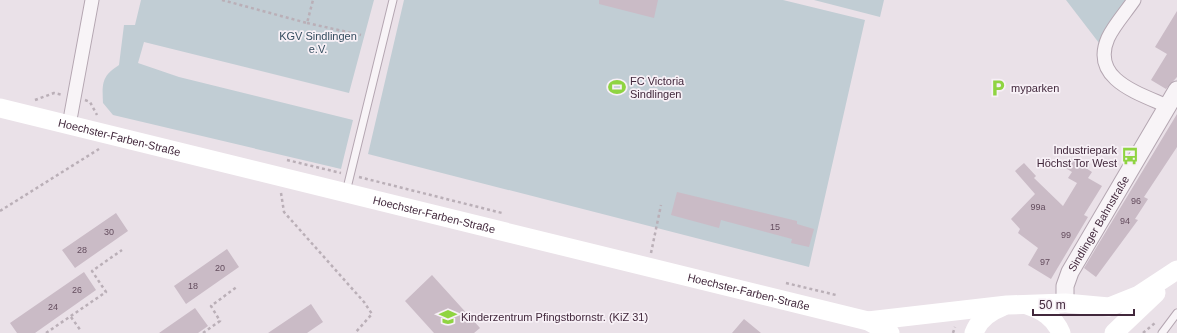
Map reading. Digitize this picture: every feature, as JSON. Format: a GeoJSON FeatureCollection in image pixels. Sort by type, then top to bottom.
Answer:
{"type":"FeatureCollection","features":[{"type":"Feature","properties":{"kind":"main road","name":"Hoechster-Farben-Straße"},"geometry":{"type":"LineString","coordinates":[[0,108],[868,321],[890,333]]}},
{"type":"Feature","properties":{"kind":"main road","name":"Hoechster-Farben-Straße"},"geometry":{"type":"LineString","coordinates":[[868,321],[1015,305],[1065,303],[1096,306],[1117,304],[1139,295],[1177,271]]}},
{"type":"Feature","properties":{"kind":"main road","name":"Hoechster-Farben-Straße"},"geometry":{"type":"LineString","coordinates":[[1114,333],[1177,271]]}},
{"type":"Feature","properties":{"kind":"main road"},"geometry":{"type":"LineString","coordinates":[[1065,303],[1066,333]]}},
{"type":"Feature","properties":{"kind":"main road"},"geometry":{"type":"LineString","coordinates":[[974,333],[983,318],[991,312],[1015,305],[1040,310],[1051,318],[1061,333]]}},
{"type":"Feature","properties":{"kind":"street"},"geometry":{"type":"LineString","coordinates":[[69,125],[92,0]]}},
{"type":"Feature","properties":{"kind":"street","name":"Sindlinger Bahnstraße"},"geometry":{"type":"LineString","coordinates":[[1065,303],[1065,286],[1070,272],[1173,99],[1127,88],[1112,75],[1104,61],[1104,51],[1109,37],[1134,0]]}},
{"type":"Feature","properties":{"kind":"lane"},"geometry":{"type":"LineString","coordinates":[[345,193],[393,0]]}},
{"type":"Feature","properties":{"kind":"lane"},"geometry":{"type":"LineString","coordinates":[[1162,333],[1177,313]]}},
{"type":"Feature","properties":{"kind":"path"},"geometry":{"type":"LineString","coordinates":[[222,0],[307,23],[361,34]]}},
{"type":"Feature","properties":{"kind":"path"},"geometry":{"type":"LineString","coordinates":[[307,23],[313,0]]}},
{"type":"Feature","properties":{"kind":"path"},"geometry":{"type":"LineString","coordinates":[[30,100],[40,99],[54,93],[74,97]]}},
{"type":"Feature","properties":{"kind":"path"},"geometry":{"type":"LineString","coordinates":[[0,211],[102,147]]}},
{"type":"Feature","properties":{"kind":"path"},"geometry":{"type":"LineString","coordinates":[[281,191],[284,212],[364,302],[372,314],[356,333]]}},
{"type":"Feature","properties":{"kind":"path"},"geometry":{"type":"LineString","coordinates":[[647,267],[661,205]]}},
{"type":"Feature","properties":{"kind":"path"},"geometry":{"type":"LineString","coordinates":[[46,333],[106,292],[92,271],[122,250]]}},
{"type":"Feature","properties":{"kind":"path"},"geometry":{"type":"LineString","coordinates":[[203,333],[220,321],[211,306],[238,286]]}},
{"type":"Feature","properties":{"kind":"path"},"geometry":{"type":"LineString","coordinates":[[71,317],[81,331]]}},
{"type":"Feature","properties":{"kind":"path"},"geometry":{"type":"LineString","coordinates":[[1143,333],[1154,324]]}},
{"type":"Feature","properties":{"kind":"green space","name":"KGV Sindlingen e.V."},"geometry":{"type":"Polygon","coordinates":[[[141,0],[374,0],[349,93],[144,42],[138,63],[179,77],[353,120],[341,169],[113,115],[103,103],[103,85],[109,73],[119,65],[124,25],[135,25],[141,0]]]}},
{"type":"Feature","properties":{"kind":"green space","name":"FC Victoria Sindlingen"},"geometry":{"type":"Polygon","coordinates":[[[404,0],[783,0],[865,20],[809,267],[368,154],[404,0]]]}},
{"type":"Feature","properties":{"kind":"green space"},"geometry":{"type":"Polygon","coordinates":[[[814,0],[884,0],[880,17],[814,0]]]}},
{"type":"Feature","properties":{"kind":"green space"},"geometry":{"type":"Polygon","coordinates":[[[1066,0],[1126,0],[1099,43],[1066,0]]]}},
{"type":"Feature","properties":{"kind":"building"},"geometry":{"type":"Polygon","coordinates":[[[599,0],[658,0],[654,18],[599,4],[599,0]]]}},
{"type":"Feature","properties":{"kind":"building"},"geometry":{"type":"Polygon","coordinates":[[[1177,11],[1177,77],[1166,89],[1151,80],[1167,54],[1155,47],[1177,11]]]}},
{"type":"Feature","properties":{"kind":"building"},"geometry":{"type":"Polygon","coordinates":[[[1177,114],[1177,147],[1144,197],[1148,199],[1135,219],[1138,220],[1096,277],[1084,268],[1177,114]]]}},
{"type":"Feature","properties":{"kind":"building"},"geometry":{"type":"Polygon","coordinates":[[[1070,158],[1092,172],[1088,178],[1102,186],[1084,215],[1088,217],[1051,279],[1028,265],[1038,248],[1018,233],[1020,229],[1011,219],[1035,194],[1015,171],[1024,163],[1036,176],[1034,178],[1063,206],[1077,183],[1068,178],[1072,172],[1064,167],[1070,158]]]}},
{"type":"Feature","properties":{"kind":"building"},"geometry":{"type":"Polygon","coordinates":[[[677,192],[797,221],[797,224],[814,229],[809,247],[791,243],[792,239],[721,220],[719,228],[671,215],[677,192]]]}},
{"type":"Feature","properties":{"kind":"building"},"geometry":{"type":"Polygon","coordinates":[[[116,213],[128,231],[75,268],[62,250],[116,213]]]}},
{"type":"Feature","properties":{"kind":"building"},"geometry":{"type":"Polygon","coordinates":[[[227,249],[239,267],[186,304],[174,286],[227,249]]]}},
{"type":"Feature","properties":{"kind":"building"},"geometry":{"type":"Polygon","coordinates":[[[84,272],[96,290],[35,333],[17,333],[10,323],[84,272]]]}},
{"type":"Feature","properties":{"kind":"building"},"geometry":{"type":"Polygon","coordinates":[[[432,275],[480,328],[474,333],[434,333],[405,301],[432,275]]]}},
{"type":"Feature","properties":{"kind":"building"},"geometry":{"type":"Polygon","coordinates":[[[311,304],[323,322],[307,333],[268,333],[311,304]]]}},
{"type":"Feature","properties":{"kind":"building"},"geometry":{"type":"Polygon","coordinates":[[[195,308],[208,326],[198,333],[159,333],[195,308]]]}},
{"type":"Feature","properties":{"kind":"building"},"geometry":{"type":"Polygon","coordinates":[[[744,319],[761,333],[732,333],[744,319]]]}},
{"type":"Feature","properties":{"kind":"place","name":"FC Victoria Sindlingen"},"geometry":{"type":"Point","coordinates":[617,87]}},
{"type":"Feature","properties":{"kind":"place","name":"myparken"},"geometry":{"type":"Point","coordinates":[998,88]}},
{"type":"Feature","properties":{"kind":"place","name":"Industriepark Höchst Tor West"},"geometry":{"type":"Point","coordinates":[1130,156]}},
{"type":"Feature","properties":{"kind":"place","name":"Kinderzentrum Pfingstbornstr. (KiZ 31)"},"geometry":{"type":"Point","coordinates":[448,317]}}]}
